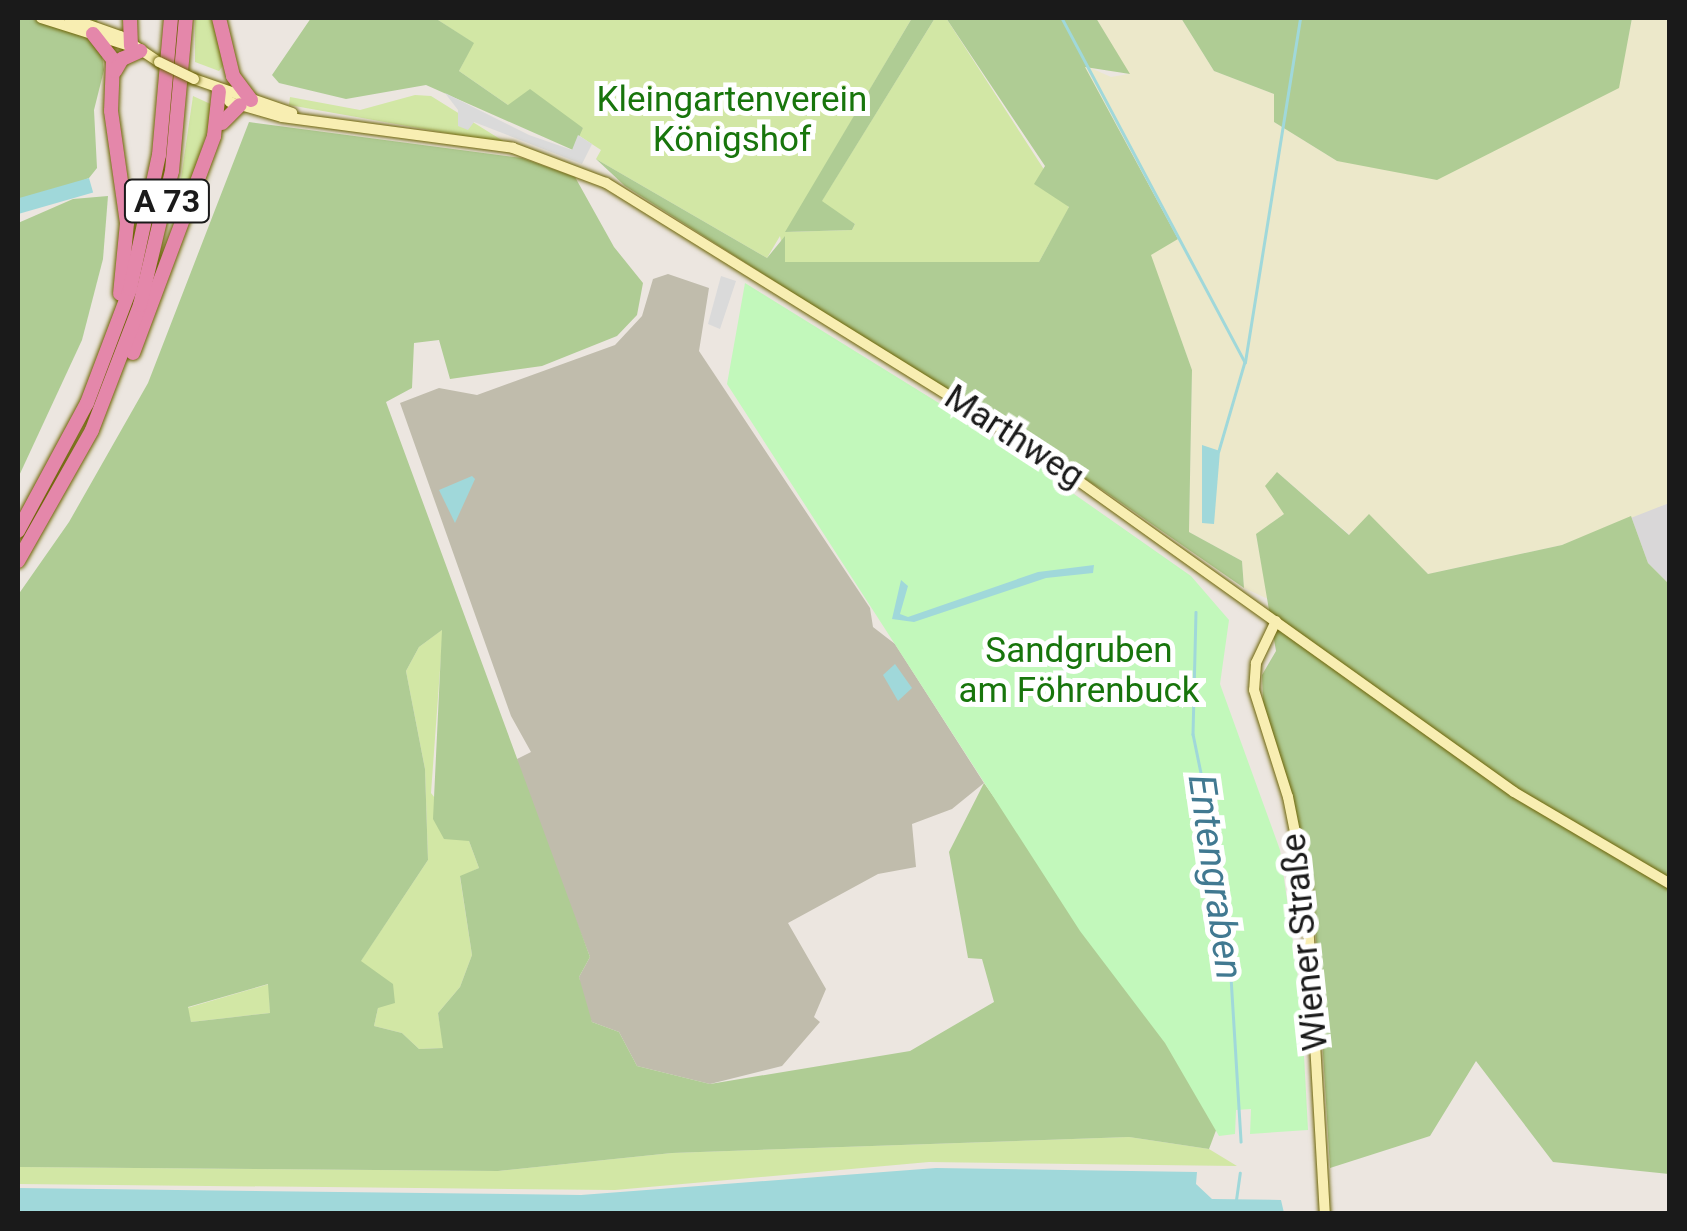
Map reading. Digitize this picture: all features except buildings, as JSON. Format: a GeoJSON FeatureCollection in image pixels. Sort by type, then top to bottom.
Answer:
{"type":"FeatureCollection","features":[{"type":"Feature","properties":{"kind":"highway"},"geometry":{"type":"LineString","coordinates":[[110,32],[129,18],[135,49],[122,59],[113,77]]}},
{"type":"Feature","properties":{"kind":"highway","name":"A 73"},"geometry":{"type":"LineString","coordinates":[[18,531],[66,449],[110,348],[152,196],[171,18]]}},
{"type":"Feature","properties":{"kind":"highway","name":"A 73"},"geometry":{"type":"LineString","coordinates":[[18,561],[62,490],[114,377],[166,206],[186,18]]}},
{"type":"Feature","properties":{"kind":"highway"},"geometry":{"type":"LineString","coordinates":[[114,377],[142,332],[214,136],[228,110],[250,104],[230,65],[219,18]]}},
{"type":"Feature","properties":{"kind":"highway","name":"A 73"},"geometry":{"type":"LineString","coordinates":[[93,34],[110,50],[111,112],[128,236],[110,348]]}},
{"type":"Feature","properties":{"kind":"highway"},"geometry":{"type":"LineString","coordinates":[[214,136],[207,85],[226,79],[230,65]]}},
{"type":"Feature","properties":{"kind":"main road"},"geometry":{"type":"LineString","coordinates":[[41,18],[135,49]]}},
{"type":"Feature","properties":{"kind":"main road"},"geometry":{"type":"LineString","coordinates":[[68,18],[110,32],[135,49]]}},
{"type":"Feature","properties":{"kind":"main road","name":"Marthweg"},"geometry":{"type":"LineString","coordinates":[[135,49],[250,104],[302,116],[502,146],[606,183],[1024,442],[1556,820],[1670,884]]}},
{"type":"Feature","properties":{"kind":"main road","name":"Wiener Straße"},"geometry":{"type":"LineString","coordinates":[[1276,621],[1258,656],[1254,690],[1288,797],[1306,886],[1325,1214]]}},
{"type":"Feature","properties":{"kind":"shaded area"},"geometry":{"type":"Polygon","coordinates":[[[1096,18],[1181,18],[1214,71],[1274,94],[1274,122],[1337,161],[1618,88],[1632,18],[1669,18],[1669,503],[1562,545],[1428,574],[1369,515],[1350,535],[1277,472],[1284,514],[1256,535],[1268,599],[1244,588],[1242,561],[1189,532],[1192,370],[1150,254],[1178,239],[1084,65],[1111,77],[1129,74],[1096,18]]]}},
{"type":"Feature","properties":{"kind":"shaded area"},"geometry":{"type":"Polygon","coordinates":[[[445,93],[529,135],[572,150],[578,135],[592,144],[582,164],[474,122],[468,130],[458,126],[458,110],[445,93]]]}},
{"type":"Feature","properties":{"kind":"shaded area"},"geometry":{"type":"Polygon","coordinates":[[[668,274],[709,288],[699,351],[870,608],[873,627],[895,644],[984,783],[952,809],[912,824],[916,867],[878,874],[788,923],[826,989],[814,1017],[820,1022],[782,1066],[710,1084],[637,1066],[619,1032],[592,1022],[583,1004],[579,977],[590,957],[519,774],[517,759],[531,752],[511,716],[400,403],[439,388],[477,395],[615,345],[642,316],[653,279],[668,274]]]}},
{"type":"Feature","properties":{"kind":"shaded area"},"geometry":{"type":"Polygon","coordinates":[[[721,276],[736,281],[720,329],[708,324],[721,276]]]}},
{"type":"Feature","properties":{"kind":"shaded area"},"geometry":{"type":"Polygon","coordinates":[[[1669,503],[1669,584],[1648,563],[1631,516],[1669,503]]]}},
{"type":"Feature","properties":{"kind":"green space"},"geometry":{"type":"Polygon","coordinates":[[[18,18],[97,18],[104,70],[94,110],[97,168],[89,178],[18,207],[18,18]]]}},
{"type":"Feature","properties":{"kind":"green space"},"geometry":{"type":"Polygon","coordinates":[[[195,18],[213,18],[225,63],[219,71],[195,62],[195,18]]]}},
{"type":"Feature","properties":{"kind":"green space"},"geometry":{"type":"Polygon","coordinates":[[[311,18],[435,18],[474,43],[459,71],[508,105],[530,89],[583,128],[573,150],[426,85],[346,99],[279,83],[272,75],[311,18]]]}},
{"type":"Feature","properties":{"kind":"green space","name":"Kleingartenverein Königshof"},"geometry":{"type":"Polygon","coordinates":[[[435,18],[912,18],[786,232],[852,230],[855,224],[821,202],[935,18],[946,18],[1069,208],[1039,262],[785,262],[780,236],[767,258],[596,159],[601,150],[578,135],[583,128],[508,105],[459,71],[473,43],[435,18]]]}},
{"type":"Feature","properties":{"kind":"green space"},"geometry":{"type":"Polygon","coordinates":[[[912,18],[935,18],[822,201],[855,224],[852,230],[785,232],[912,18]]]}},
{"type":"Feature","properties":{"kind":"green space"},"geometry":{"type":"Polygon","coordinates":[[[946,18],[1096,18],[1130,74],[1085,67],[1178,239],[1151,255],[1192,370],[1189,532],[1242,561],[1244,588],[1104,491],[625,186],[596,159],[767,258],[785,236],[785,262],[1039,262],[1069,207],[1034,184],[1045,166],[946,18]]]}},
{"type":"Feature","properties":{"kind":"green space"},"geometry":{"type":"Polygon","coordinates":[[[1181,18],[1632,18],[1619,88],[1437,180],[1337,161],[1274,122],[1274,94],[1214,71],[1181,18]]]}},
{"type":"Feature","properties":{"kind":"green space"},"geometry":{"type":"Polygon","coordinates":[[[415,95],[431,96],[508,144],[289,105],[290,97],[360,110],[415,95]]]}},
{"type":"Feature","properties":{"kind":"green space"},"geometry":{"type":"Polygon","coordinates":[[[193,96],[215,106],[172,240],[193,96]]]}},
{"type":"Feature","properties":{"kind":"green space"},"geometry":{"type":"Polygon","coordinates":[[[249,122],[522,158],[575,177],[614,247],[643,283],[637,315],[617,336],[542,366],[450,379],[439,340],[414,343],[412,388],[386,402],[590,957],[579,977],[592,1022],[619,1032],[637,1066],[710,1084],[910,1051],[994,1002],[982,959],[968,958],[949,852],[984,783],[1221,1117],[1209,1149],[1129,1137],[672,1153],[498,1171],[18,1167],[18,595],[69,522],[148,383],[249,122]],[[442,630],[419,647],[406,671],[425,769],[428,860],[361,961],[393,984],[395,1003],[378,1008],[374,1026],[402,1033],[419,1049],[443,1048],[438,1013],[460,987],[472,955],[460,876],[479,868],[469,841],[444,839],[433,819],[442,630]],[[268,984],[188,1007],[191,1022],[270,1013],[268,984]]]}},
{"type":"Feature","properties":{"kind":"green space"},"geometry":{"type":"Polygon","coordinates":[[[108,196],[103,259],[82,340],[18,478],[18,223],[73,199],[108,196]]]}},
{"type":"Feature","properties":{"kind":"green space","name":"Sandgruben am Föhrenbuck"},"geometry":{"type":"Polygon","coordinates":[[[745,283],[1065,481],[1064,487],[1191,576],[1229,620],[1220,684],[1280,850],[1301,999],[1308,1130],[1250,1134],[1251,1109],[1236,1110],[1235,1134],[1219,1136],[1165,1043],[1080,931],[727,384],[745,283]]]}},
{"type":"Feature","properties":{"kind":"green space"},"geometry":{"type":"Polygon","coordinates":[[[1277,472],[1349,535],[1369,514],[1428,574],[1562,545],[1631,516],[1648,563],[1669,584],[1669,1174],[1553,1162],[1476,1061],[1430,1136],[1330,1168],[1313,890],[1263,702],[1262,675],[1276,651],[1256,534],[1284,514],[1265,486],[1277,472]]]}},
{"type":"Feature","properties":{"kind":"green space"},"geometry":{"type":"Polygon","coordinates":[[[443,629],[431,793],[469,841],[479,868],[460,877],[472,955],[460,987],[438,1013],[444,1048],[419,1049],[402,1033],[374,1026],[378,1008],[360,962],[428,860],[425,769],[406,671],[419,647],[443,629]]]}},
{"type":"Feature","properties":{"kind":"green space"},"geometry":{"type":"Polygon","coordinates":[[[269,984],[270,1013],[191,1022],[187,1008],[269,984]]]}},
{"type":"Feature","properties":{"kind":"green space"},"geometry":{"type":"Polygon","coordinates":[[[1129,1137],[1209,1149],[1237,1166],[929,1162],[615,1190],[18,1184],[18,1167],[498,1171],[672,1153],[1129,1137]]]}},
{"type":"Feature","properties":{"kind":"water"},"geometry":{"type":"Polygon","coordinates":[[[89,178],[93,192],[19,214],[18,198],[89,178]]]}},
{"type":"Feature","properties":{"kind":"water"},"geometry":{"type":"Polygon","coordinates":[[[1202,445],[1220,451],[1214,524],[1202,523],[1202,445]]]}},
{"type":"Feature","properties":{"kind":"water"},"geometry":{"type":"Polygon","coordinates":[[[472,476],[475,479],[455,523],[439,490],[472,476]]]}},
{"type":"Feature","properties":{"kind":"water"},"geometry":{"type":"Polygon","coordinates":[[[1094,565],[1093,573],[1046,578],[914,622],[892,619],[901,580],[908,586],[900,614],[908,617],[1038,572],[1094,565]]]}},
{"type":"Feature","properties":{"kind":"water"},"geometry":{"type":"Polygon","coordinates":[[[895,664],[912,688],[898,701],[883,675],[895,664]]]}},
{"type":"Feature","properties":{"kind":"water"},"geometry":{"type":"Polygon","coordinates":[[[936,1168],[1197,1172],[1196,1184],[1212,1199],[1281,1200],[1284,1213],[18,1213],[18,1188],[581,1195],[936,1168]]]}},
{"type":"Feature","properties":{"kind":"waterway","name":"Entengraben"},"geometry":{"type":"LineString","coordinates":[[1062,18],[1245,362],[1219,451]]}},
{"type":"Feature","properties":{"kind":"waterway"},"geometry":{"type":"LineString","coordinates":[[1245,362],[1300,18]]}},
{"type":"Feature","properties":{"kind":"waterway","name":"Entengraben"},"geometry":{"type":"LineString","coordinates":[[1196,612],[1193,734],[1226,895],[1241,1142]]}},
{"type":"Feature","properties":{"kind":"waterway","name":"Entengraben"},"geometry":{"type":"LineString","coordinates":[[1236,1200],[1240,1173]]}}]}
